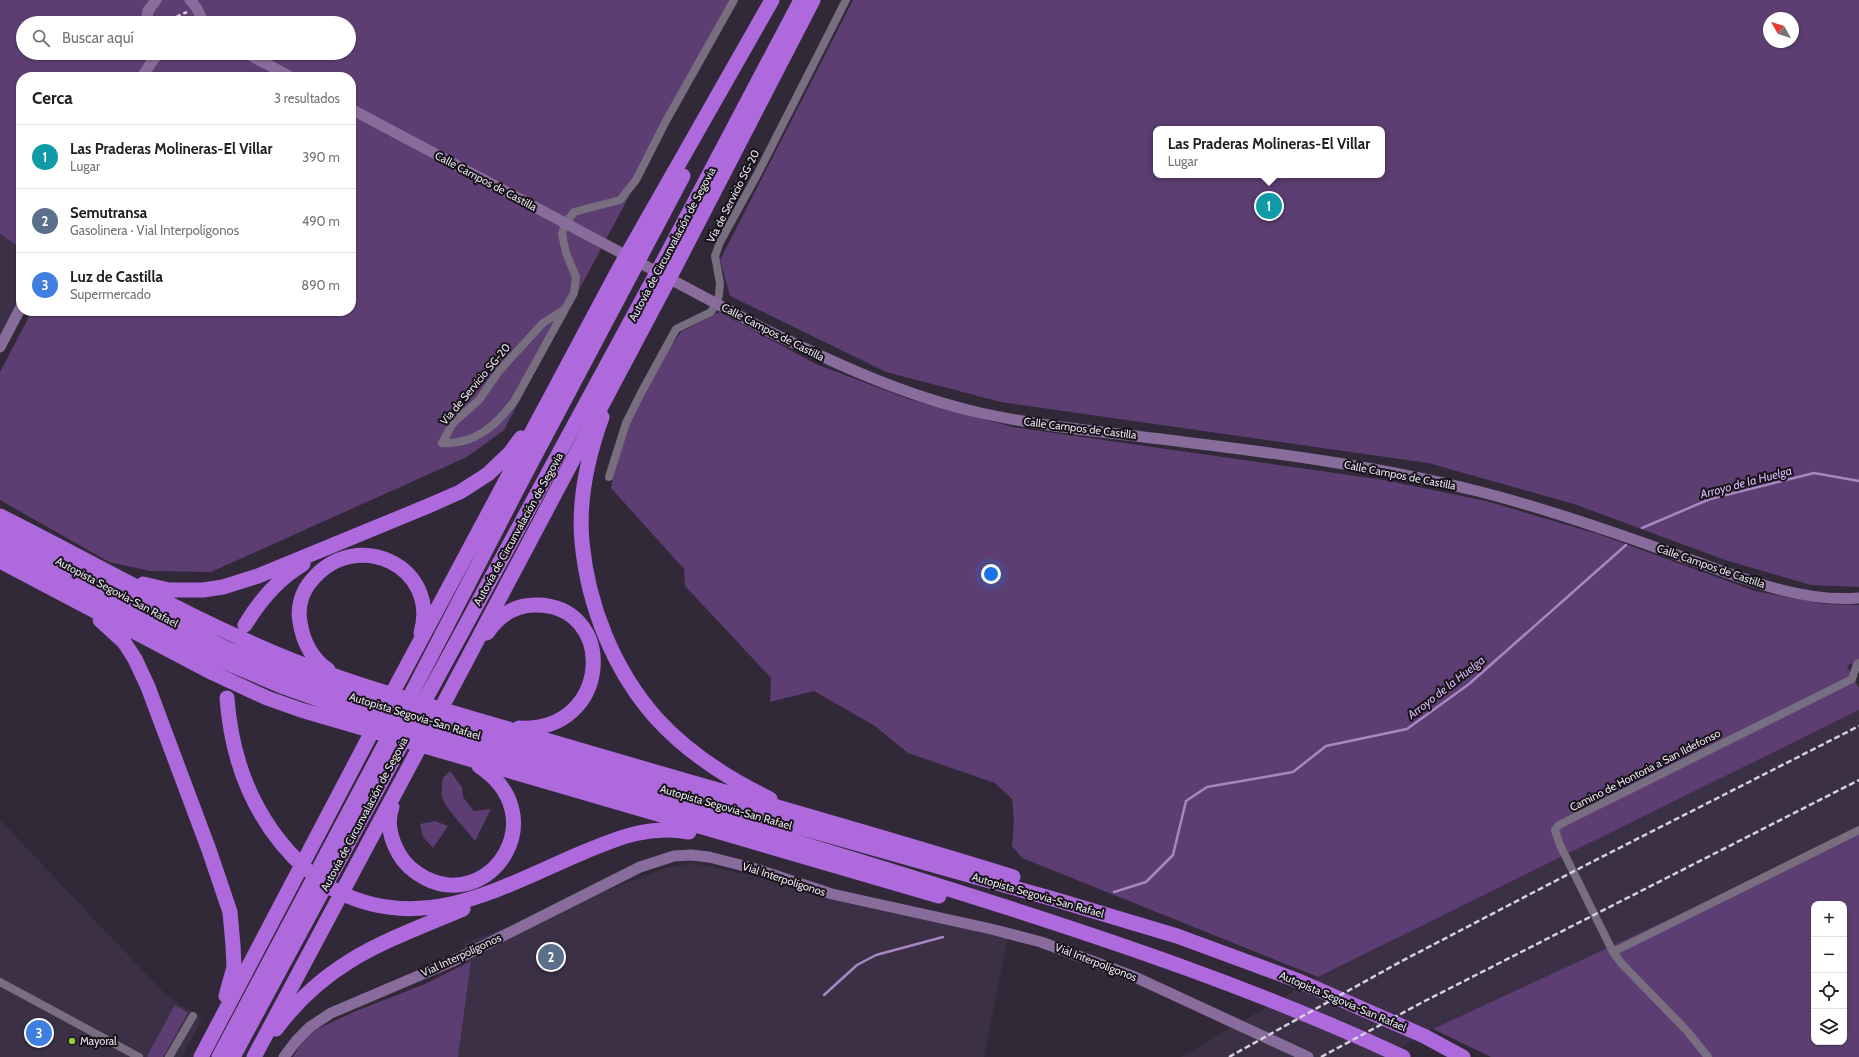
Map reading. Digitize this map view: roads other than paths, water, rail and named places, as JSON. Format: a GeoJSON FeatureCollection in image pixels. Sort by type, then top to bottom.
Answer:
{"type":"FeatureCollection","features":[{"type":"Feature","properties":{"kind":"highway"},"geometry":{"type":"LineString","coordinates":[[201,1057],[343,784],[626,256],[772,0]]}},
{"type":"Feature","properties":{"kind":"highway","name":"Autovía de Circunvalación de Segovia"},"geometry":{"type":"LineString","coordinates":[[219,1057],[430,659],[522,480],[775,0]]}},
{"type":"Feature","properties":{"kind":"highway","name":"Autovía de Circunvalación de Segovia"},"geometry":{"type":"LineString","coordinates":[[233,1057],[666,256],[801,0]]}},
{"type":"Feature","properties":{"kind":"highway"},"geometry":{"type":"LineString","coordinates":[[255,1057],[658,299],[813,0]]}},
{"type":"Feature","properties":{"kind":"highway"},"geometry":{"type":"LineString","coordinates":[[658,299],[606,407],[596,435],[587,470],[583,505],[582,541],[587,580],[596,611],[608,643],[623,673],[657,719],[708,763],[745,787],[770,799],[885,838]]}},
{"type":"Feature","properties":{"kind":"highway"},"geometry":{"type":"LineString","coordinates":[[102,570],[148,586],[169,590],[203,590],[240,582],[381,526],[460,492],[488,474],[510,453],[521,439],[567,367]]}},
{"type":"Feature","properties":{"kind":"highway"},"geometry":{"type":"LineString","coordinates":[[0,516],[178,609],[306,665],[351,681]]}},
{"type":"Feature","properties":{"kind":"highway"},"geometry":{"type":"LineString","coordinates":[[245,625],[264,597],[291,572],[311,559],[381,526]]}},
{"type":"Feature","properties":{"kind":"highway","name":"Autopista Segovia-San Rafael"},"geometry":{"type":"LineString","coordinates":[[0,531],[131,601],[225,648],[328,689],[361,707]]}},
{"type":"Feature","properties":{"kind":"highway","name":"Autopista Segovia-San Rafael"},"geometry":{"type":"LineString","coordinates":[[0,545],[218,659],[284,687],[361,707],[462,737],[679,807],[1026,913],[1160,958],[1266,998],[1400,1055]]}},
{"type":"Feature","properties":{"kind":"highway"},"geometry":{"type":"LineString","coordinates":[[361,707],[351,681],[331,672],[312,656],[307,648],[301,630],[299,608],[308,585],[326,566],[347,556],[368,555],[390,562],[412,578],[423,602],[423,625],[420,637],[408,665]]}},
{"type":"Feature","properties":{"kind":"highway"},"geometry":{"type":"LineString","coordinates":[[0,561],[213,673],[260,695],[301,710],[361,707],[462,737],[785,852],[1036,926],[1160,958]]}},
{"type":"Feature","properties":{"kind":"highway"},"geometry":{"type":"LineString","coordinates":[[81,604],[110,627],[124,642],[135,659],[161,720],[209,850],[230,912],[234,967],[224,1001],[196,1057]]}},
{"type":"Feature","properties":{"kind":"highway"},"geometry":{"type":"LineString","coordinates":[[460,671],[497,620],[505,614],[523,606],[539,605],[553,607],[572,617],[584,632],[591,646],[594,668],[587,691],[575,708],[556,721],[539,727],[510,728],[488,723],[462,737]]}},
{"type":"Feature","properties":{"kind":"highway"},"geometry":{"type":"LineString","coordinates":[[227,698],[231,735],[240,769],[258,809],[281,842],[300,864],[322,881],[343,894],[372,904],[412,910],[438,907],[462,901],[489,892],[616,839],[641,832],[673,829],[785,852]]}},
{"type":"Feature","properties":{"kind":"highway"},"geometry":{"type":"LineString","coordinates":[[488,723],[702,787],[885,838],[1056,890],[1177,936]]}},
{"type":"Feature","properties":{"kind":"highway"},"geometry":{"type":"LineString","coordinates":[[401,783],[390,812],[390,832],[394,845],[408,866],[430,880],[443,884],[460,885],[473,881],[488,872],[505,854],[513,834],[513,814],[506,793],[494,777],[477,764],[462,737]]}},
{"type":"Feature","properties":{"kind":"highway","name":"Autopista Segovia-San Rafael"},"geometry":{"type":"LineString","coordinates":[[462,737],[680,794],[1050,898],[1177,936],[1299,981],[1424,1036],[1463,1057]]}},
{"type":"Feature","properties":{"kind":"highway"},"geometry":{"type":"LineString","coordinates":[[255,1057],[303,997],[326,976],[348,961],[378,945],[641,832]]}},
{"type":"Feature","properties":{"kind":"main road"},"geometry":{"type":"LineString","coordinates":[[147,16],[148,11],[156,0]]}},
{"type":"Feature","properties":{"kind":"main road"},"geometry":{"type":"LineString","coordinates":[[190,0],[196,7],[199,16]]}},
{"type":"Feature","properties":{"kind":"main road"},"geometry":{"type":"LineString","coordinates":[[144,72],[149,60]]}},
{"type":"Feature","properties":{"kind":"main road"},"geometry":{"type":"LineString","coordinates":[[145,72],[154,60]]}},
{"type":"Feature","properties":{"kind":"main road"},"geometry":{"type":"LineString","coordinates":[[259,60],[282,72]]}},
{"type":"Feature","properties":{"kind":"main road","name":"Calle Campos de Castilla"},"geometry":{"type":"LineString","coordinates":[[356,112],[716,304],[831,361],[893,387],[933,400],[979,412],[1066,428],[1319,460],[1475,490],[1571,517],[1772,587],[1839,599],[1859,598]]}},
{"type":"Feature","properties":{"kind":"main road"},"geometry":{"type":"LineString","coordinates":[[0,347],[16,316]]}},
{"type":"Feature","properties":{"kind":"main road","name":"Vial Interpolígonos"},"geometry":{"type":"LineString","coordinates":[[284,1057],[296,1041],[310,1027],[331,1013],[451,962],[640,867],[664,858],[684,855],[716,859],[756,869],[832,894],[991,929],[1041,942],[1135,977],[1308,1057]]}},
{"type":"Feature","properties":{"kind":"street"},"geometry":{"type":"LineString","coordinates":[[565,224],[574,212],[620,200],[636,180],[666,121],[734,0]]}},
{"type":"Feature","properties":{"kind":"street","name":"Vía de Servicio SG-20"},"geometry":{"type":"LineString","coordinates":[[716,304],[719,295],[720,283],[715,256],[720,242],[758,173],[846,0]]}},
{"type":"Feature","properties":{"kind":"street","name":"Vía de Servicio SG-20"},"geometry":{"type":"LineString","coordinates":[[565,224],[562,234],[566,253],[576,277],[574,293],[515,400],[505,414],[489,428],[466,441],[454,444],[442,443],[453,423],[479,400],[499,371],[543,323],[565,309]]}},
{"type":"Feature","properties":{"kind":"street"},"geometry":{"type":"LineString","coordinates":[[609,477],[626,423],[676,329],[711,312],[716,304]]}},
{"type":"Feature","properties":{"kind":"street","name":"Camino de Hontoria a San Ildefonso"},"geometry":{"type":"LineString","coordinates":[[1708,1057],[1688,1032],[1622,964],[1614,952],[1560,845],[1555,830],[1559,825],[1852,679],[1857,664],[1859,663]]}},
{"type":"Feature","properties":{"kind":"street"},"geometry":{"type":"LineString","coordinates":[[1614,952],[1859,830]]}},
{"type":"Feature","properties":{"kind":"street"},"geometry":{"type":"LineString","coordinates":[[0,982],[139,1057]]}},
{"type":"Feature","properties":{"kind":"street"},"geometry":{"type":"LineString","coordinates":[[169,1057],[193,1016]]}},
{"type":"Feature","properties":{"kind":"waterway","name":"Arroyo de la Huelga"},"geometry":{"type":"LineString","coordinates":[[1642,528],[1710,499],[1814,473],[1859,481]]}},
{"type":"Feature","properties":{"kind":"waterway","name":"Arroyo de la Huelga"},"geometry":{"type":"LineString","coordinates":[[1114,892],[1146,882],[1173,855],[1186,801],[1207,787],[1293,772],[1326,746],[1407,729],[1469,684],[1626,545]]}},
{"type":"Feature","properties":{"kind":"waterway","name":"Arroyo de la Huelga"},"geometry":{"type":"LineString","coordinates":[[824,995],[857,965],[876,955],[943,937]]}},
{"type":"Feature","properties":{"kind":"railway"},"geometry":{"type":"LineString","coordinates":[[178,16],[187,12]]}},
{"type":"Feature","properties":{"kind":"railway"},"geometry":{"type":"LineString","coordinates":[[1229,1057],[1400,962],[1582,867],[1859,726]]}},
{"type":"Feature","properties":{"kind":"railway"},"geometry":{"type":"LineString","coordinates":[[1321,1057],[1421,1003],[1859,780]]}},
{"type":"Feature","properties":{"kind":"place","name":"Las Praderas Molineras-El Villar"},"geometry":{"type":"Point","coordinates":[1269,206]}},
{"type":"Feature","properties":{"kind":"place","name":"Semutransa"},"geometry":{"type":"Point","coordinates":[551,957]}},
{"type":"Feature","properties":{"kind":"place","name":"Luz de Castilla"},"geometry":{"type":"Point","coordinates":[39,1033]}},
{"type":"Feature","properties":{"kind":"place","name":"Mayoral"},"geometry":{"type":"Point","coordinates":[72,1041]}}]}
